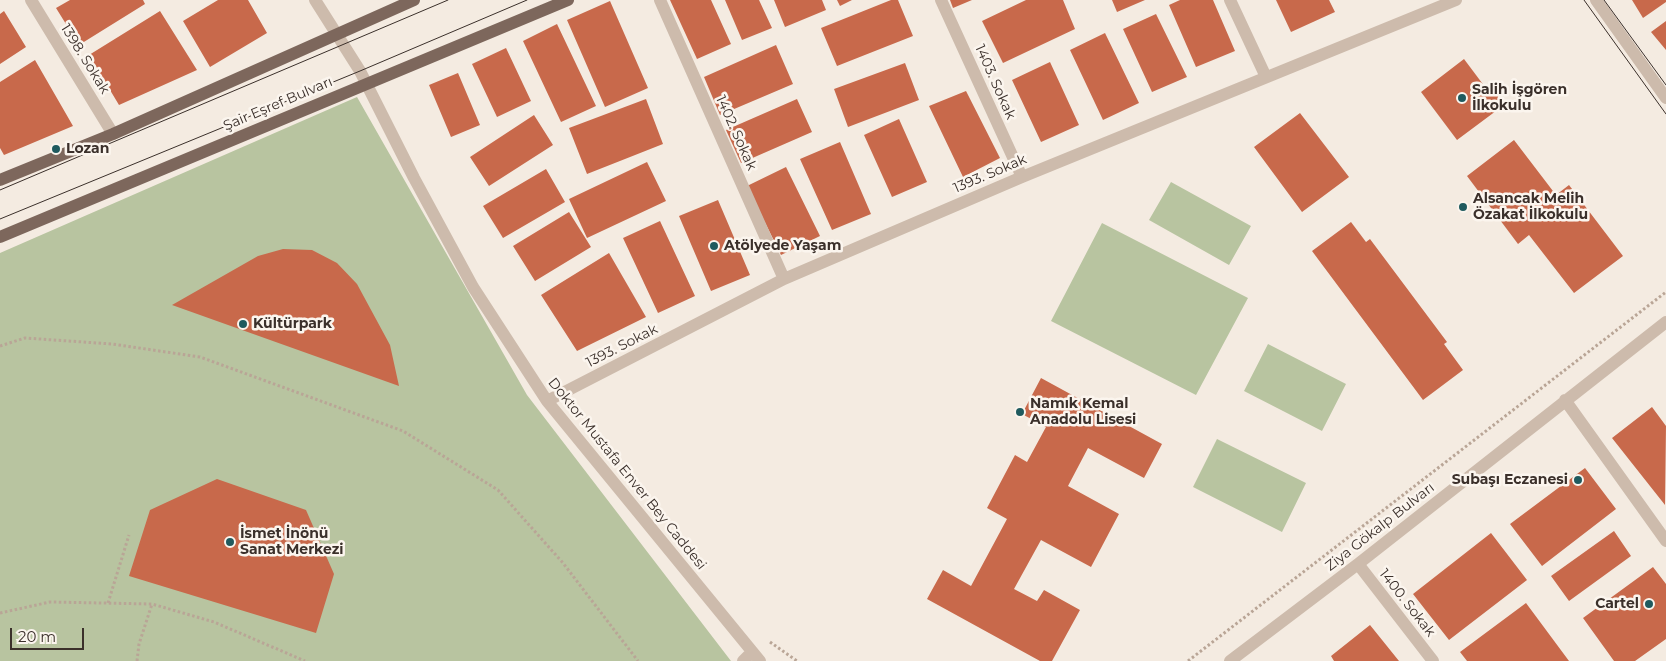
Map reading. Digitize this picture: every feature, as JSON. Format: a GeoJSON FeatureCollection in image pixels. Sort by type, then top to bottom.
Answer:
{"type":"FeatureCollection","features":[{"type":"Feature","properties":{"kind":"main road"},"geometry":{"type":"LineString","coordinates":[[0,180],[114,134],[414,0]]}},
{"type":"Feature","properties":{"kind":"main road","name":"Şair Eşref Bulvarı"},"geometry":{"type":"LineString","coordinates":[[0,237],[568,0]]}},
{"type":"Feature","properties":{"kind":"street","name":"1398. Sokak"},"geometry":{"type":"LineString","coordinates":[[32,0],[114,134]]}},
{"type":"Feature","properties":{"kind":"street","name":"Doktor Mustafa Enver Bey Caddesi"},"geometry":{"type":"LineString","coordinates":[[316,0],[338,34],[366,84],[414,178],[474,287],[546,401],[756,656]]}},
{"type":"Feature","properties":{"kind":"street","name":"1402. Sokak"},"geometry":{"type":"LineString","coordinates":[[660,0],[784,279]]}},
{"type":"Feature","properties":{"kind":"street","name":"1403. Sokak"},"geometry":{"type":"LineString","coordinates":[[941,0],[1022,177]]}},
{"type":"Feature","properties":{"kind":"street"},"geometry":{"type":"LineString","coordinates":[[1230,0],[1266,77]]}},
{"type":"Feature","properties":{"kind":"street","name":"1393. Sokak"},"geometry":{"type":"LineString","coordinates":[[546,401],[784,279],[1022,177],[1456,0]]}},
{"type":"Feature","properties":{"kind":"street"},"geometry":{"type":"LineString","coordinates":[[1596,0],[1666,98]]}},
{"type":"Feature","properties":{"kind":"street","name":"Ziya Gökalp Bulvarı"},"geometry":{"type":"LineString","coordinates":[[1230,661],[1358,564],[1666,322]]}},
{"type":"Feature","properties":{"kind":"street"},"geometry":{"type":"LineString","coordinates":[[1565,400],[1666,542]]}},
{"type":"Feature","properties":{"kind":"street","name":"1400. Sokak"},"geometry":{"type":"LineString","coordinates":[[1358,564],[1433,661]]}},
{"type":"Feature","properties":{"kind":"street"},"geometry":{"type":"LineString","coordinates":[[743,661],[756,656]]}},
{"type":"Feature","properties":{"kind":"path"},"geometry":{"type":"LineString","coordinates":[[1188,661],[1666,292]]}},
{"type":"Feature","properties":{"kind":"path"},"geometry":{"type":"LineString","coordinates":[[0,346],[25,338],[112,344],[200,357],[403,431],[498,490],[563,564],[638,661]]}},
{"type":"Feature","properties":{"kind":"path"},"geometry":{"type":"LineString","coordinates":[[108,603],[129,535]]}},
{"type":"Feature","properties":{"kind":"path"},"geometry":{"type":"LineString","coordinates":[[0,612],[50,602],[152,604],[214,622],[305,661]]}},
{"type":"Feature","properties":{"kind":"path"},"geometry":{"type":"LineString","coordinates":[[137,661],[139,644],[152,604]]}},
{"type":"Feature","properties":{"kind":"path"},"geometry":{"type":"LineString","coordinates":[[766,638],[798,661]]}},
{"type":"Feature","properties":{"kind":"green space","name":"Kültürpark"},"geometry":{"type":"Polygon","coordinates":[[[357,97],[527,395],[731,661],[0,661],[0,253],[357,97]]]}},
{"type":"Feature","properties":{"kind":"green space"},"geometry":{"type":"Polygon","coordinates":[[[1171,182],[1251,226],[1229,265],[1149,220],[1171,182]]]}},
{"type":"Feature","properties":{"kind":"green space"},"geometry":{"type":"Polygon","coordinates":[[[1102,223],[1248,298],[1196,395],[1051,321],[1102,223]]]}},
{"type":"Feature","properties":{"kind":"green space"},"geometry":{"type":"Polygon","coordinates":[[[1268,344],[1346,384],[1322,431],[1244,391],[1268,344]]]}},
{"type":"Feature","properties":{"kind":"green space"},"geometry":{"type":"Polygon","coordinates":[[[1217,439],[1306,483],[1282,532],[1193,487],[1217,439]]]}},
{"type":"Feature","properties":{"kind":"building"},"geometry":{"type":"Polygon","coordinates":[[[70,0],[143,0],[145,4],[79,45],[56,8],[70,0]]]}},
{"type":"Feature","properties":{"kind":"building"},"geometry":{"type":"Polygon","coordinates":[[[218,0],[248,0],[267,33],[210,67],[183,21],[218,0]]]}},
{"type":"Feature","properties":{"kind":"building"},"geometry":{"type":"Polygon","coordinates":[[[670,0],[711,0],[731,44],[697,59],[670,0]]]}},
{"type":"Feature","properties":{"kind":"building"},"geometry":{"type":"Polygon","coordinates":[[[725,0],[759,0],[772,28],[742,40],[725,0]]]}},
{"type":"Feature","properties":{"kind":"building"},"geometry":{"type":"Polygon","coordinates":[[[774,0],[822,0],[826,10],[785,27],[774,0]]]}},
{"type":"Feature","properties":{"kind":"building"},"geometry":{"type":"Polygon","coordinates":[[[837,0],[852,0],[840,6],[837,0]]]}},
{"type":"Feature","properties":{"kind":"building"},"geometry":{"type":"Polygon","coordinates":[[[891,0],[898,0],[913,36],[837,66],[821,28],[891,0]]]}},
{"type":"Feature","properties":{"kind":"building"},"geometry":{"type":"Polygon","coordinates":[[[950,0],[972,0],[953,8],[950,0]]]}},
{"type":"Feature","properties":{"kind":"building"},"geometry":{"type":"Polygon","coordinates":[[[1026,0],[1063,0],[1075,29],[1003,63],[982,21],[1026,0]]]}},
{"type":"Feature","properties":{"kind":"building"},"geometry":{"type":"Polygon","coordinates":[[[1112,0],[1145,0],[1117,12],[1112,0]]]}},
{"type":"Feature","properties":{"kind":"building"},"geometry":{"type":"Polygon","coordinates":[[[1180,0],[1213,0],[1235,51],[1196,67],[1169,5],[1180,0]]]}},
{"type":"Feature","properties":{"kind":"building"},"geometry":{"type":"Polygon","coordinates":[[[1276,0],[1329,0],[1335,12],[1291,32],[1276,0]]]}},
{"type":"Feature","properties":{"kind":"building"},"geometry":{"type":"Polygon","coordinates":[[[1632,0],[1666,0],[1666,2],[1643,18],[1632,0]]]}},
{"type":"Feature","properties":{"kind":"building"},"geometry":{"type":"Polygon","coordinates":[[[610,1],[648,88],[605,107],[567,20],[610,1]]]}},
{"type":"Feature","properties":{"kind":"building"},"geometry":{"type":"Polygon","coordinates":[[[4,11],[26,47],[0,64],[0,14],[4,11]]]}},
{"type":"Feature","properties":{"kind":"building"},"geometry":{"type":"Polygon","coordinates":[[[160,11],[197,70],[119,105],[89,55],[160,11]]]}},
{"type":"Feature","properties":{"kind":"building"},"geometry":{"type":"Polygon","coordinates":[[[1156,14],[1187,77],[1152,92],[1123,29],[1156,14]]]}},
{"type":"Feature","properties":{"kind":"building"},"geometry":{"type":"Polygon","coordinates":[[[1666,21],[1666,50],[1651,32],[1666,21]]]}},
{"type":"Feature","properties":{"kind":"building"},"geometry":{"type":"Polygon","coordinates":[[[557,24],[596,106],[561,122],[523,41],[557,24]]]}},
{"type":"Feature","properties":{"kind":"building"},"geometry":{"type":"Polygon","coordinates":[[[1105,33],[1139,103],[1103,120],[1070,50],[1105,33]]]}},
{"type":"Feature","properties":{"kind":"building"},"geometry":{"type":"Polygon","coordinates":[[[776,45],[793,84],[720,115],[704,77],[776,45]]]}},
{"type":"Feature","properties":{"kind":"building"},"geometry":{"type":"Polygon","coordinates":[[[506,48],[531,101],[497,117],[472,64],[506,48]]]}},
{"type":"Feature","properties":{"kind":"building","name":"Salih İşgören İlkokulu"},"geometry":{"type":"Polygon","coordinates":[[[1464,59],[1488,91],[1492,88],[1504,105],[1457,140],[1421,92],[1464,59]]]}},
{"type":"Feature","properties":{"kind":"building"},"geometry":{"type":"Polygon","coordinates":[[[35,60],[73,126],[4,155],[0,148],[0,82],[35,60]]]}},
{"type":"Feature","properties":{"kind":"building"},"geometry":{"type":"Polygon","coordinates":[[[1050,62],[1079,125],[1041,142],[1012,80],[1050,62]]]}},
{"type":"Feature","properties":{"kind":"building"},"geometry":{"type":"Polygon","coordinates":[[[905,63],[919,100],[848,127],[834,89],[905,63]]]}},
{"type":"Feature","properties":{"kind":"building"},"geometry":{"type":"Polygon","coordinates":[[[458,73],[480,125],[451,137],[429,85],[458,73]]]}},
{"type":"Feature","properties":{"kind":"building"},"geometry":{"type":"Polygon","coordinates":[[[966,91],[1000,158],[963,177],[929,106],[966,91]]]}},
{"type":"Feature","properties":{"kind":"building"},"geometry":{"type":"Polygon","coordinates":[[[646,99],[663,144],[587,174],[569,128],[646,99]]]}},
{"type":"Feature","properties":{"kind":"building"},"geometry":{"type":"Polygon","coordinates":[[[797,99],[812,132],[741,163],[726,130],[797,99]]]}},
{"type":"Feature","properties":{"kind":"building"},"geometry":{"type":"Polygon","coordinates":[[[1300,113],[1349,177],[1302,212],[1254,147],[1300,113]]]}},
{"type":"Feature","properties":{"kind":"building"},"geometry":{"type":"Polygon","coordinates":[[[534,115],[553,145],[489,186],[470,157],[534,115]]]}},
{"type":"Feature","properties":{"kind":"building"},"geometry":{"type":"Polygon","coordinates":[[[899,119],[927,182],[892,197],[864,135],[899,119]]]}},
{"type":"Feature","properties":{"kind":"building"},"geometry":{"type":"Polygon","coordinates":[[[1514,140],[1556,195],[1569,185],[1623,256],[1574,293],[1529,235],[1518,244],[1467,176],[1514,140]]]}},
{"type":"Feature","properties":{"kind":"building"},"geometry":{"type":"Polygon","coordinates":[[[840,142],[871,214],[832,230],[800,159],[840,142]]]}},
{"type":"Feature","properties":{"kind":"building"},"geometry":{"type":"Polygon","coordinates":[[[647,162],[666,201],[587,238],[569,199],[647,162]]]}},
{"type":"Feature","properties":{"kind":"building"},"geometry":{"type":"Polygon","coordinates":[[[786,167],[820,236],[781,255],[747,186],[786,167]]]}},
{"type":"Feature","properties":{"kind":"building"},"geometry":{"type":"Polygon","coordinates":[[[546,169],[565,202],[503,238],[483,206],[546,169]]]}},
{"type":"Feature","properties":{"kind":"building","name":"Atölyede Yaşam"},"geometry":{"type":"Polygon","coordinates":[[[718,200],[750,275],[711,291],[679,216],[718,200]]]}},
{"type":"Feature","properties":{"kind":"building"},"geometry":{"type":"Polygon","coordinates":[[[569,212],[591,247],[535,281],[513,246],[569,212]]]}},
{"type":"Feature","properties":{"kind":"building"},"geometry":{"type":"Polygon","coordinates":[[[660,221],[695,296],[658,313],[623,238],[660,221]]]}},
{"type":"Feature","properties":{"kind":"building"},"geometry":{"type":"Polygon","coordinates":[[[1351,222],[1366,242],[1370,239],[1447,342],[1444,344],[1463,370],[1423,400],[1312,251],[1351,222]]]}},
{"type":"Feature","properties":{"kind":"building"},"geometry":{"type":"Polygon","coordinates":[[[283,249],[312,250],[337,263],[357,284],[390,345],[399,386],[172,305],[258,256],[283,249]]]}},
{"type":"Feature","properties":{"kind":"building"},"geometry":{"type":"Polygon","coordinates":[[[609,253],[646,317],[577,351],[541,295],[609,253]]]}},
{"type":"Feature","properties":{"kind":"building","name":"Namık Kemal Anadolu Lisesi"},"geometry":{"type":"Polygon","coordinates":[[[1041,378],[1162,444],[1144,478],[1088,448],[1068,486],[1119,514],[1091,567],[1041,540],[1014,589],[1037,601],[1044,590],[1080,610],[1052,661],[1040,661],[927,599],[943,570],[971,586],[1007,519],[987,508],[1015,455],[1027,462],[1046,427],[1022,414],[1041,378]]]}},
{"type":"Feature","properties":{"kind":"building"},"geometry":{"type":"Polygon","coordinates":[[[1652,407],[1666,426],[1665,505],[1612,438],[1652,407]]]}},
{"type":"Feature","properties":{"kind":"building"},"geometry":{"type":"Polygon","coordinates":[[[1585,468],[1616,509],[1542,566],[1510,524],[1585,468]]]}},
{"type":"Feature","properties":{"kind":"building","name":"İsmet İnönü Sanat Merkezi"},"geometry":{"type":"Polygon","coordinates":[[[217,479],[306,510],[334,574],[316,633],[129,576],[150,510],[217,479]]]}},
{"type":"Feature","properties":{"kind":"building"},"geometry":{"type":"Polygon","coordinates":[[[1614,531],[1631,556],[1569,601],[1551,576],[1614,531]]]}},
{"type":"Feature","properties":{"kind":"building"},"geometry":{"type":"Polygon","coordinates":[[[1491,533],[1527,580],[1449,640],[1413,594],[1491,533]]]}},
{"type":"Feature","properties":{"kind":"building"},"geometry":{"type":"Polygon","coordinates":[[[1653,567],[1666,584],[1666,639],[1635,661],[1614,661],[1583,618],[1653,567]]]}},
{"type":"Feature","properties":{"kind":"building"},"geometry":{"type":"Polygon","coordinates":[[[1526,603],[1569,661],[1467,661],[1460,652],[1526,603]]]}},
{"type":"Feature","properties":{"kind":"building"},"geometry":{"type":"Polygon","coordinates":[[[1370,625],[1399,661],[1334,661],[1331,656],[1370,625]]]}},
{"type":"Feature","properties":{"kind":"tram line"},"geometry":{"type":"LineString","coordinates":[[0,190],[448,0]]}},
{"type":"Feature","properties":{"kind":"tram line"},"geometry":{"type":"LineString","coordinates":[[0,219],[527,0]]}},
{"type":"Feature","properties":{"kind":"tram line"},"geometry":{"type":"LineString","coordinates":[[1584,0],[1666,114]]}},
{"type":"Feature","properties":{"kind":"tram line"},"geometry":{"type":"LineString","coordinates":[[1604,0],[1666,85]]}},
{"type":"Feature","properties":{"kind":"place","name":"Salih İşgören İlkokulu"},"geometry":{"type":"Point","coordinates":[1462,98]}},
{"type":"Feature","properties":{"kind":"place","name":"Lozan"},"geometry":{"type":"Point","coordinates":[56,149]}},
{"type":"Feature","properties":{"kind":"place","name":"Alsancak Melih Özakat İlkokulu"},"geometry":{"type":"Point","coordinates":[1463,207]}},
{"type":"Feature","properties":{"kind":"place","name":"Atölyede Yaşam"},"geometry":{"type":"Point","coordinates":[714,246]}},
{"type":"Feature","properties":{"kind":"place","name":"Kültürpark"},"geometry":{"type":"Point","coordinates":[243,324]}},
{"type":"Feature","properties":{"kind":"place","name":"Namık Kemal Anadolu Lisesi"},"geometry":{"type":"Point","coordinates":[1020,412]}},
{"type":"Feature","properties":{"kind":"place","name":"Subaşı Eczanesi"},"geometry":{"type":"Point","coordinates":[1578,480]}},
{"type":"Feature","properties":{"kind":"place","name":"İsmet İnönü Sanat Merkezi"},"geometry":{"type":"Point","coordinates":[230,542]}},
{"type":"Feature","properties":{"kind":"place","name":"Cartel"},"geometry":{"type":"Point","coordinates":[1649,604]}}]}
